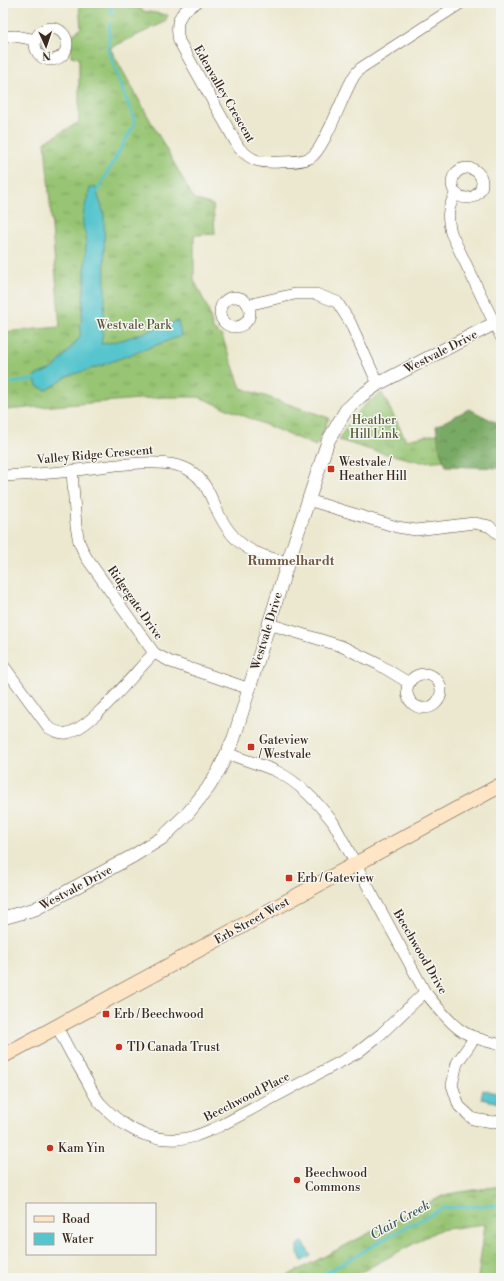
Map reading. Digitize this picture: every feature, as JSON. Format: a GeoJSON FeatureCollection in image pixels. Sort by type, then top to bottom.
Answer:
{"type":"FeatureCollection","features":[{"type":"Feature","properties":{"kind":"main road","name":"Erb Street West"},"geometry":{"type":"LineString","coordinates":[[3,1056],[501,785]]}},
{"type":"Feature","properties":{"kind":"street","name":"Edenvalley Crescent"},"geometry":{"type":"LineString","coordinates":[[196,3],[183,12],[178,21],[176,31],[179,42],[239,148],[246,156],[256,162],[267,163],[297,161],[311,157],[322,143],[353,78],[361,68],[461,3]]}},
{"type":"Feature","properties":{"kind":"street"},"geometry":{"type":"LineString","coordinates":[[3,37],[15,36],[36,40]]}},
{"type":"Feature","properties":{"kind":"street"},"geometry":{"type":"LineString","coordinates":[[456,193],[449,205],[447,218],[451,233],[498,322],[501,337]]}},
{"type":"Feature","properties":{"kind":"street"},"geometry":{"type":"LineString","coordinates":[[248,306],[295,294],[316,294],[337,302],[350,322],[378,384]]}},
{"type":"Feature","properties":{"kind":"street","name":"Westvale Drive"},"geometry":{"type":"LineString","coordinates":[[3,918],[35,909],[133,856],[162,838],[193,807],[208,788],[234,738],[288,562],[328,441],[346,410],[361,396],[378,384],[498,322]]}},
{"type":"Feature","properties":{"kind":"street","name":"Valley Ridge Crescent"},"geometry":{"type":"LineString","coordinates":[[3,476],[163,462],[178,464],[190,470],[200,478],[225,525],[236,539],[250,550],[262,556],[288,562]]}},
{"type":"Feature","properties":{"kind":"street","name":"Ridgegate Drive"},"geometry":{"type":"LineString","coordinates":[[72,471],[76,526],[79,542],[86,557],[154,653],[171,662],[250,689]]}},
{"type":"Feature","properties":{"kind":"street"},"geometry":{"type":"LineString","coordinates":[[308,500],[397,527],[416,530],[474,523],[489,526],[501,536]]}},
{"type":"Feature","properties":{"kind":"street"},"geometry":{"type":"LineString","coordinates":[[269,624],[341,646],[378,664],[409,683]]}},
{"type":"Feature","properties":{"kind":"street"},"geometry":{"type":"LineString","coordinates":[[3,664],[49,728],[57,732],[67,733],[76,729],[99,713],[154,653]]}},
{"type":"Feature","properties":{"kind":"street","name":"Beechwood Drive"},"geometry":{"type":"LineString","coordinates":[[227,753],[276,771],[296,783],[313,798],[333,822],[426,992],[447,1018],[460,1030],[474,1037],[501,1045]]}},
{"type":"Feature","properties":{"kind":"street","name":"Beechwood Place"},"geometry":{"type":"LineString","coordinates":[[57,1027],[101,1104],[137,1133],[152,1138],[180,1139],[202,1134],[220,1126],[357,1053],[426,992]]}},
{"type":"Feature","properties":{"kind":"street"},"geometry":{"type":"LineString","coordinates":[[474,1037],[457,1062],[452,1086],[460,1106],[473,1119],[493,1122],[501,1121]]}},
{"type":"Feature","properties":{"kind":"green space","name":"Westvale Park"},"geometry":{"type":"Polygon","coordinates":[[[79,3],[138,3],[142,11],[168,15],[165,22],[110,48],[194,199],[213,205],[215,234],[194,235],[194,280],[208,309],[213,329],[222,336],[241,388],[329,418],[316,446],[199,397],[164,397],[3,410],[3,332],[60,327],[45,142],[79,122],[79,58],[71,56],[71,36],[81,28],[79,3]]]}},
{"type":"Feature","properties":{"kind":"green space","name":"Heather Hill Link"},"geometry":{"type":"Polygon","coordinates":[[[382,393],[406,440],[482,425],[475,458],[422,462],[374,451],[339,440],[357,413],[382,393]]]}},
{"type":"Feature","properties":{"kind":"green space"},"geometry":{"type":"Polygon","coordinates":[[[469,409],[501,425],[501,468],[446,466],[440,450],[436,426],[469,409]]]}},
{"type":"Feature","properties":{"kind":"green space"},"geometry":{"type":"Polygon","coordinates":[[[501,1186],[501,1278],[478,1278],[485,1224],[439,1230],[350,1278],[283,1278],[423,1205],[448,1194],[501,1186]]]}},
{"type":"Feature","properties":{"kind":"water"},"geometry":{"type":"Polygon","coordinates":[[[95,186],[104,214],[105,296],[101,344],[121,340],[178,321],[181,336],[68,376],[46,390],[37,386],[34,376],[54,368],[80,337],[85,277],[86,234],[83,218],[90,188],[95,186]]]}},
{"type":"Feature","properties":{"kind":"water"},"geometry":{"type":"Polygon","coordinates":[[[483,1090],[501,1094],[499,1103],[481,1099],[483,1090]]]}},
{"type":"Feature","properties":{"kind":"water"},"geometry":{"type":"Polygon","coordinates":[[[303,1242],[311,1256],[302,1261],[298,1252],[298,1245],[303,1242]]]}},
{"type":"Feature","properties":{"kind":"waterway"},"geometry":{"type":"LineString","coordinates":[[111,3],[111,13]]}},
{"type":"Feature","properties":{"kind":"waterway"},"geometry":{"type":"LineString","coordinates":[[96,193],[135,123],[108,49],[110,24]]}},
{"type":"Feature","properties":{"kind":"waterway"},"geometry":{"type":"LineString","coordinates":[[12,383],[37,379]]}},
{"type":"Feature","properties":{"kind":"waterway","name":"Clair Creek"},"geometry":{"type":"LineString","coordinates":[[317,1278],[395,1233],[444,1208],[501,1205]]}},
{"type":"Feature","properties":{"kind":"place","name":"Westvale / Heather Hill"},"geometry":{"type":"Point","coordinates":[331,469]}},
{"type":"Feature","properties":{"kind":"place","name":"Gateview / Westvale"},"geometry":{"type":"Point","coordinates":[251,747]}},
{"type":"Feature","properties":{"kind":"place","name":"Erb / Gateview"},"geometry":{"type":"Point","coordinates":[289,878]}},
{"type":"Feature","properties":{"kind":"place","name":"Erb / Beechwood"},"geometry":{"type":"Point","coordinates":[106,1014]}},
{"type":"Feature","properties":{"kind":"place","name":"TD Canada Trust"},"geometry":{"type":"Point","coordinates":[119,1047]}},
{"type":"Feature","properties":{"kind":"place","name":"Kam Yin"},"geometry":{"type":"Point","coordinates":[50,1148]}},
{"type":"Feature","properties":{"kind":"place","name":"Beechwood Commons"},"geometry":{"type":"Point","coordinates":[297,1180]}},
{"type":"Feature","properties":{"kind":"district","name":"Rummelhardt"},"geometry":{"type":"Point","coordinates":[291,561]}}]}
